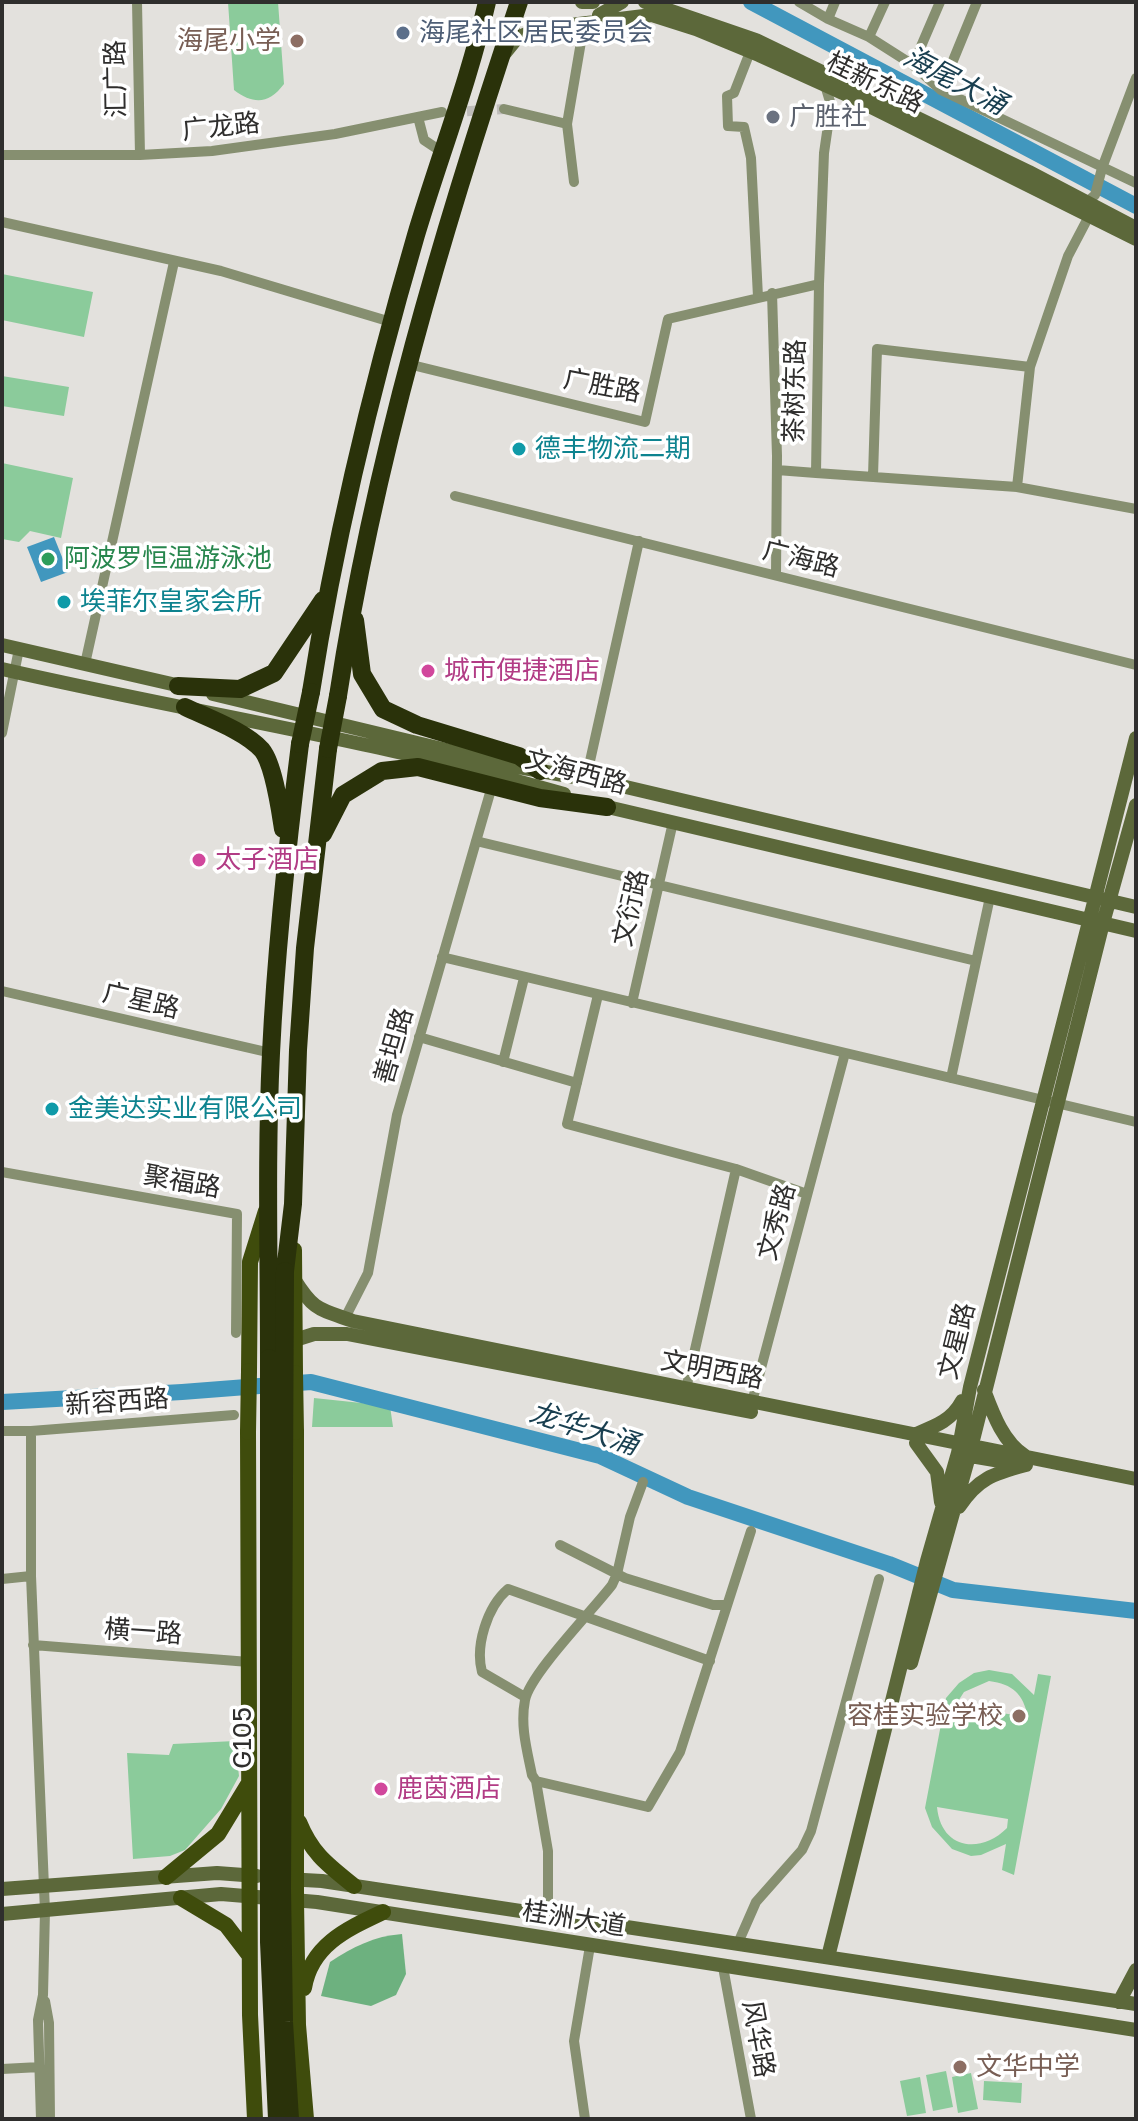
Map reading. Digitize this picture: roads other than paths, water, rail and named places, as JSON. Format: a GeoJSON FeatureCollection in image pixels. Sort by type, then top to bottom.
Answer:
{"type":"FeatureCollection","features":[{"type":"Feature","properties":{"kind":"highway"},"geometry":{"type":"LineString","coordinates":[[287,848],[300,744],[349,487],[391,322],[487,2]]}},
{"type":"Feature","properties":{"kind":"highway","name":"G105"},"geometry":{"type":"LineString","coordinates":[[290,2119],[284,2022],[282,1888],[289,1275],[298,1050],[314,854],[353,598],[408,364],[433,273],[519,2]]}},
{"type":"Feature","properties":{"kind":"highway"},"geometry":{"type":"LineString","coordinates":[[178,686],[240,689],[274,673],[326,595]]}},
{"type":"Feature","properties":{"kind":"highway"},"geometry":{"type":"LineString","coordinates":[[353,598],[362,674],[383,709],[417,725],[519,756],[540,771]]}},
{"type":"Feature","properties":{"kind":"highway"},"geometry":{"type":"LineString","coordinates":[[185,707],[235,730],[263,751],[275,785],[287,848]]}},
{"type":"Feature","properties":{"kind":"highway"},"geometry":{"type":"LineString","coordinates":[[314,854],[343,795],[382,771],[418,767],[540,798],[607,807]]}},
{"type":"Feature","properties":{"kind":"highway","name":"G105"},"geometry":{"type":"LineString","coordinates":[[277,2119],[269,1942],[267,1205],[271,1053],[287,848]]}},
{"type":"Feature","properties":{"kind":"main road"},"geometry":{"type":"LineString","coordinates":[[255,2119],[249,1896],[250,1262],[267,1205]]}},
{"type":"Feature","properties":{"kind":"main road"},"geometry":{"type":"LineString","coordinates":[[289,1275],[295,1340],[297,1986],[306,2119]]}},
{"type":"Feature","properties":{"kind":"main road"},"geometry":{"type":"LineString","coordinates":[[166,1877],[218,1834],[250,1781]]}},
{"type":"Feature","properties":{"kind":"main road"},"geometry":{"type":"LineString","coordinates":[[250,1817],[259,1826],[273,1830],[296,1813]]}},
{"type":"Feature","properties":{"kind":"main road"},"geometry":{"type":"LineString","coordinates":[[296,1813],[308,1844],[317,1856],[354,1886]]}},
{"type":"Feature","properties":{"kind":"main road"},"geometry":{"type":"LineString","coordinates":[[181,1898],[226,1925],[250,1956]]}},
{"type":"Feature","properties":{"kind":"main road"},"geometry":{"type":"LineString","coordinates":[[298,2025],[306,1974],[316,1955],[337,1935],[383,1912]]}},
{"type":"Feature","properties":{"kind":"main road"},"geometry":{"type":"LineString","coordinates":[[250,1992],[261,1977],[269,1973],[288,1978],[297,1986]]}},
{"type":"Feature","properties":{"kind":"street","name":"汇广路"},"geometry":{"type":"LineString","coordinates":[[137,2],[140,155]]}},
{"type":"Feature","properties":{"kind":"street"},"geometry":{"type":"LineString","coordinates":[[582,2],[593,2]]}},
{"type":"Feature","properties":{"kind":"street","name":"桂新东路"},"geometry":{"type":"LineString","coordinates":[[580,22],[612,10],[622,2]]}},
{"type":"Feature","properties":{"kind":"street","name":"桂新东路"},"geometry":{"type":"LineString","coordinates":[[645,2],[756,40],[1136,228]]}},
{"type":"Feature","properties":{"kind":"street"},"geometry":{"type":"LineString","coordinates":[[799,2],[869,37],[913,65],[941,90],[1136,183]]}},
{"type":"Feature","properties":{"kind":"street"},"geometry":{"type":"LineString","coordinates":[[828,19],[835,2]]}},
{"type":"Feature","properties":{"kind":"street"},"geometry":{"type":"LineString","coordinates":[[869,37],[885,2]]}},
{"type":"Feature","properties":{"kind":"street"},"geometry":{"type":"LineString","coordinates":[[913,65],[940,2]]}},
{"type":"Feature","properties":{"kind":"street"},"geometry":{"type":"LineString","coordinates":[[941,90],[977,2]]}},
{"type":"Feature","properties":{"kind":"street","name":"桂新东路"},"geometry":{"type":"LineString","coordinates":[[500,59],[517,38],[538,29],[652,15],[696,29],[750,52],[1090,204],[1136,239]]}},
{"type":"Feature","properties":{"kind":"street"},"geometry":{"type":"LineString","coordinates":[[574,182],[567,124],[582,36],[580,22]]}},
{"type":"Feature","properties":{"kind":"street"},"geometry":{"type":"LineString","coordinates":[[750,52],[734,93],[727,96],[728,126],[744,127],[751,158],[758,297]]}},
{"type":"Feature","properties":{"kind":"street"},"geometry":{"type":"LineString","coordinates":[[1017,487],[1030,367],[1068,256],[1136,78]]}},
{"type":"Feature","properties":{"kind":"street","name":"茶树东路"},"geometry":{"type":"LineString","coordinates":[[825,85],[831,105],[824,153],[816,473],[1017,487],[1136,509]]}},
{"type":"Feature","properties":{"kind":"street"},"geometry":{"type":"LineString","coordinates":[[504,109],[567,124]]}},
{"type":"Feature","properties":{"kind":"street","name":"广龙路"},"geometry":{"type":"LineString","coordinates":[[2,155],[140,155],[239,148],[335,134],[442,112]]}},
{"type":"Feature","properties":{"kind":"street"},"geometry":{"type":"LineString","coordinates":[[418,117],[424,140],[442,152]]}},
{"type":"Feature","properties":{"kind":"street"},"geometry":{"type":"LineString","coordinates":[[2,222],[234,274],[391,322]]}},
{"type":"Feature","properties":{"kind":"street"},"geometry":{"type":"LineString","coordinates":[[85,664],[174,262]]}},
{"type":"Feature","properties":{"kind":"street","name":"广胜路"},"geometry":{"type":"LineString","coordinates":[[408,364],[645,422],[668,319],[819,284]]}},
{"type":"Feature","properties":{"kind":"street"},"geometry":{"type":"LineString","coordinates":[[772,293],[777,470],[776,575]]}},
{"type":"Feature","properties":{"kind":"street"},"geometry":{"type":"LineString","coordinates":[[873,476],[877,349],[1030,367]]}},
{"type":"Feature","properties":{"kind":"street"},"geometry":{"type":"LineString","coordinates":[[777,470],[816,473]]}},
{"type":"Feature","properties":{"kind":"street","name":"广海路"},"geometry":{"type":"LineString","coordinates":[[455,496],[1136,665]]}},
{"type":"Feature","properties":{"kind":"street"},"geometry":{"type":"LineString","coordinates":[[586,779],[639,541]]}},
{"type":"Feature","properties":{"kind":"street","name":"文海西路"},"geometry":{"type":"LineString","coordinates":[[2,645],[1136,907]]}},
{"type":"Feature","properties":{"kind":"street"},"geometry":{"type":"LineString","coordinates":[[2,733],[8,670],[19,649]]}},
{"type":"Feature","properties":{"kind":"street","name":"文海西路"},"geometry":{"type":"LineString","coordinates":[[8,670],[496,776],[607,807],[1136,931]]}},
{"type":"Feature","properties":{"kind":"street","name":"文星路"},"geometry":{"type":"LineString","coordinates":[[833,1957],[964,1450],[1043,1100],[1136,738]]}},
{"type":"Feature","properties":{"kind":"street","name":"善坦路"},"geometry":{"type":"LineString","coordinates":[[345,1318],[368,1273],[397,1115],[492,786]]}},
{"type":"Feature","properties":{"kind":"street","name":"文星路"},"geometry":{"type":"LineString","coordinates":[[977,1388],[1058,1103],[1136,805]]}},
{"type":"Feature","properties":{"kind":"street","name":"文衍路"},"geometry":{"type":"LineString","coordinates":[[632,1003],[673,822]]}},
{"type":"Feature","properties":{"kind":"street"},"geometry":{"type":"LineString","coordinates":[[476,841],[976,961]]}},
{"type":"Feature","properties":{"kind":"street"},"geometry":{"type":"LineString","coordinates":[[951,1078],[990,897]]}},
{"type":"Feature","properties":{"kind":"street"},"geometry":{"type":"LineString","coordinates":[[442,957],[1136,1122]]}},
{"type":"Feature","properties":{"kind":"street"},"geometry":{"type":"LineString","coordinates":[[503,1062],[524,978]]}},
{"type":"Feature","properties":{"kind":"street","name":"广星路"},"geometry":{"type":"LineString","coordinates":[[2,991],[271,1053]]}},
{"type":"Feature","properties":{"kind":"street"},"geometry":{"type":"LineString","coordinates":[[598,995],[567,1124],[736,1169],[807,1194]]}},
{"type":"Feature","properties":{"kind":"street"},"geometry":{"type":"LineString","coordinates":[[419,1037],[577,1083]]}},
{"type":"Feature","properties":{"kind":"street","name":"文秀路"},"geometry":{"type":"LineString","coordinates":[[752,1402],[845,1053]]}},
{"type":"Feature","properties":{"kind":"street"},"geometry":{"type":"LineString","coordinates":[[686,1389],[736,1169]]}},
{"type":"Feature","properties":{"kind":"street","name":"聚福路"},"geometry":{"type":"LineString","coordinates":[[2,1172],[237,1214],[236,1333]]}},
{"type":"Feature","properties":{"kind":"street","name":"文明西路"},"geometry":{"type":"LineString","coordinates":[[289,1275],[308,1301],[345,1318],[752,1402],[964,1450],[1136,1479]]}},
{"type":"Feature","properties":{"kind":"street","name":"文明西路"},"geometry":{"type":"LineString","coordinates":[[295,1340],[314,1334],[347,1334],[916,1439]]}},
{"type":"Feature","properties":{"kind":"street"},"geometry":{"type":"LineString","coordinates":[[977,1388],[1006,1437],[1026,1461],[972,1486],[947,1512],[937,1472],[916,1439],[955,1414],[977,1388]]}},
{"type":"Feature","properties":{"kind":"street","name":"新容西路"},"geometry":{"type":"LineString","coordinates":[[2,1431],[234,1415]]}},
{"type":"Feature","properties":{"kind":"street"},"geometry":{"type":"LineString","coordinates":[[31,1431],[33,1645],[45,1911],[43,1995],[38,2020],[41,2119]]}},
{"type":"Feature","properties":{"kind":"street","name":"文明西路"},"geometry":{"type":"LineString","coordinates":[[1026,1461],[1136,1487]]}},
{"type":"Feature","properties":{"kind":"street"},"geometry":{"type":"LineString","coordinates":[[548,1915],[548,1851],[523,1729],[525,1697],[543,1668],[587,1618],[617,1574],[630,1517],[643,1482]]}},
{"type":"Feature","properties":{"kind":"street"},"geometry":{"type":"LineString","coordinates":[[536,1781],[648,1807],[680,1752],[751,1531]]}},
{"type":"Feature","properties":{"kind":"street"},"geometry":{"type":"LineString","coordinates":[[560,1545],[617,1574],[713,1605],[725,1605]]}},
{"type":"Feature","properties":{"kind":"street"},"geometry":{"type":"LineString","coordinates":[[2,1579],[31,1576]]}},
{"type":"Feature","properties":{"kind":"street"},"geometry":{"type":"LineString","coordinates":[[738,1943],[756,1902],[802,1850],[811,1831],[879,1579]]}},
{"type":"Feature","properties":{"kind":"street"},"geometry":{"type":"LineString","coordinates":[[525,1697],[482,1672],[479,1660],[484,1629],[505,1590],[517,1590],[710,1661]]}},
{"type":"Feature","properties":{"kind":"street","name":"横一路"},"geometry":{"type":"LineString","coordinates":[[33,1645],[249,1662]]}},
{"type":"Feature","properties":{"kind":"street","name":"桂洲大道"},"geometry":{"type":"LineString","coordinates":[[2,1889],[217,1873],[295,1880],[354,1886],[1136,2004]]}},
{"type":"Feature","properties":{"kind":"street","name":"桂洲大道"},"geometry":{"type":"LineString","coordinates":[[2,1914],[221,1894],[296,1900],[1136,2030]]}},
{"type":"Feature","properties":{"kind":"street"},"geometry":{"type":"LineString","coordinates":[[585,2119],[574,2041],[590,1946]]}},
{"type":"Feature","properties":{"kind":"street","name":"风华路"},"geometry":{"type":"LineString","coordinates":[[723,1967],[751,2119]]}},
{"type":"Feature","properties":{"kind":"street"},"geometry":{"type":"LineString","coordinates":[[1119,2002],[1136,1970]]}},
{"type":"Feature","properties":{"kind":"street"},"geometry":{"type":"LineString","coordinates":[[43,1995],[49,2023],[50,2119]]}},
{"type":"Feature","properties":{"kind":"street"},"geometry":{"type":"LineString","coordinates":[[2,2069],[40,2067]]}},
{"type":"Feature","properties":{"kind":"water","name":"阿波罗恒温游泳池"},"geometry":{"type":"Polygon","coordinates":[[[54,537],[68,572],[41,582],[27,547],[54,537]]]}},
{"type":"Feature","properties":{"kind":"waterway","name":"海尾大涌"},"geometry":{"type":"LineString","coordinates":[[751,2],[1136,206]]}},
{"type":"Feature","properties":{"kind":"waterway","name":"龙华大涌"},"geometry":{"type":"LineString","coordinates":[[2,1402],[311,1382],[600,1456],[688,1497],[889,1564],[953,1590],[1136,1611]]}},
{"type":"Feature","properties":{"kind":"tunnel"},"geometry":{"type":"LineString","coordinates":[[452,112],[504,109]]}},
{"type":"Feature","properties":{"kind":"place","name":"海尾社区居民委员会"},"geometry":{"type":"Point","coordinates":[403,33]}},
{"type":"Feature","properties":{"kind":"place","name":"海尾小学"},"geometry":{"type":"Point","coordinates":[297,41]}},
{"type":"Feature","properties":{"kind":"place","name":"广胜社"},"geometry":{"type":"Point","coordinates":[773,117]}},
{"type":"Feature","properties":{"kind":"place","name":"德丰物流二期"},"geometry":{"type":"Point","coordinates":[519,449]}},
{"type":"Feature","properties":{"kind":"place","name":"阿波罗恒温游泳池"},"geometry":{"type":"Point","coordinates":[48,559]}},
{"type":"Feature","properties":{"kind":"place","name":"埃菲尔皇家会所"},"geometry":{"type":"Point","coordinates":[64,602]}},
{"type":"Feature","properties":{"kind":"place","name":"城市便捷酒店"},"geometry":{"type":"Point","coordinates":[428,671]}},
{"type":"Feature","properties":{"kind":"place","name":"太子酒店"},"geometry":{"type":"Point","coordinates":[199,860]}},
{"type":"Feature","properties":{"kind":"place","name":"金美达实业有限公司"},"geometry":{"type":"Point","coordinates":[52,1109]}},
{"type":"Feature","properties":{"kind":"place","name":"容桂实验学校"},"geometry":{"type":"Point","coordinates":[1019,1716]}},
{"type":"Feature","properties":{"kind":"place","name":"鹿茵酒店"},"geometry":{"type":"Point","coordinates":[381,1789]}},
{"type":"Feature","properties":{"kind":"place","name":"文华中学"},"geometry":{"type":"Point","coordinates":[960,2067]}}]}
